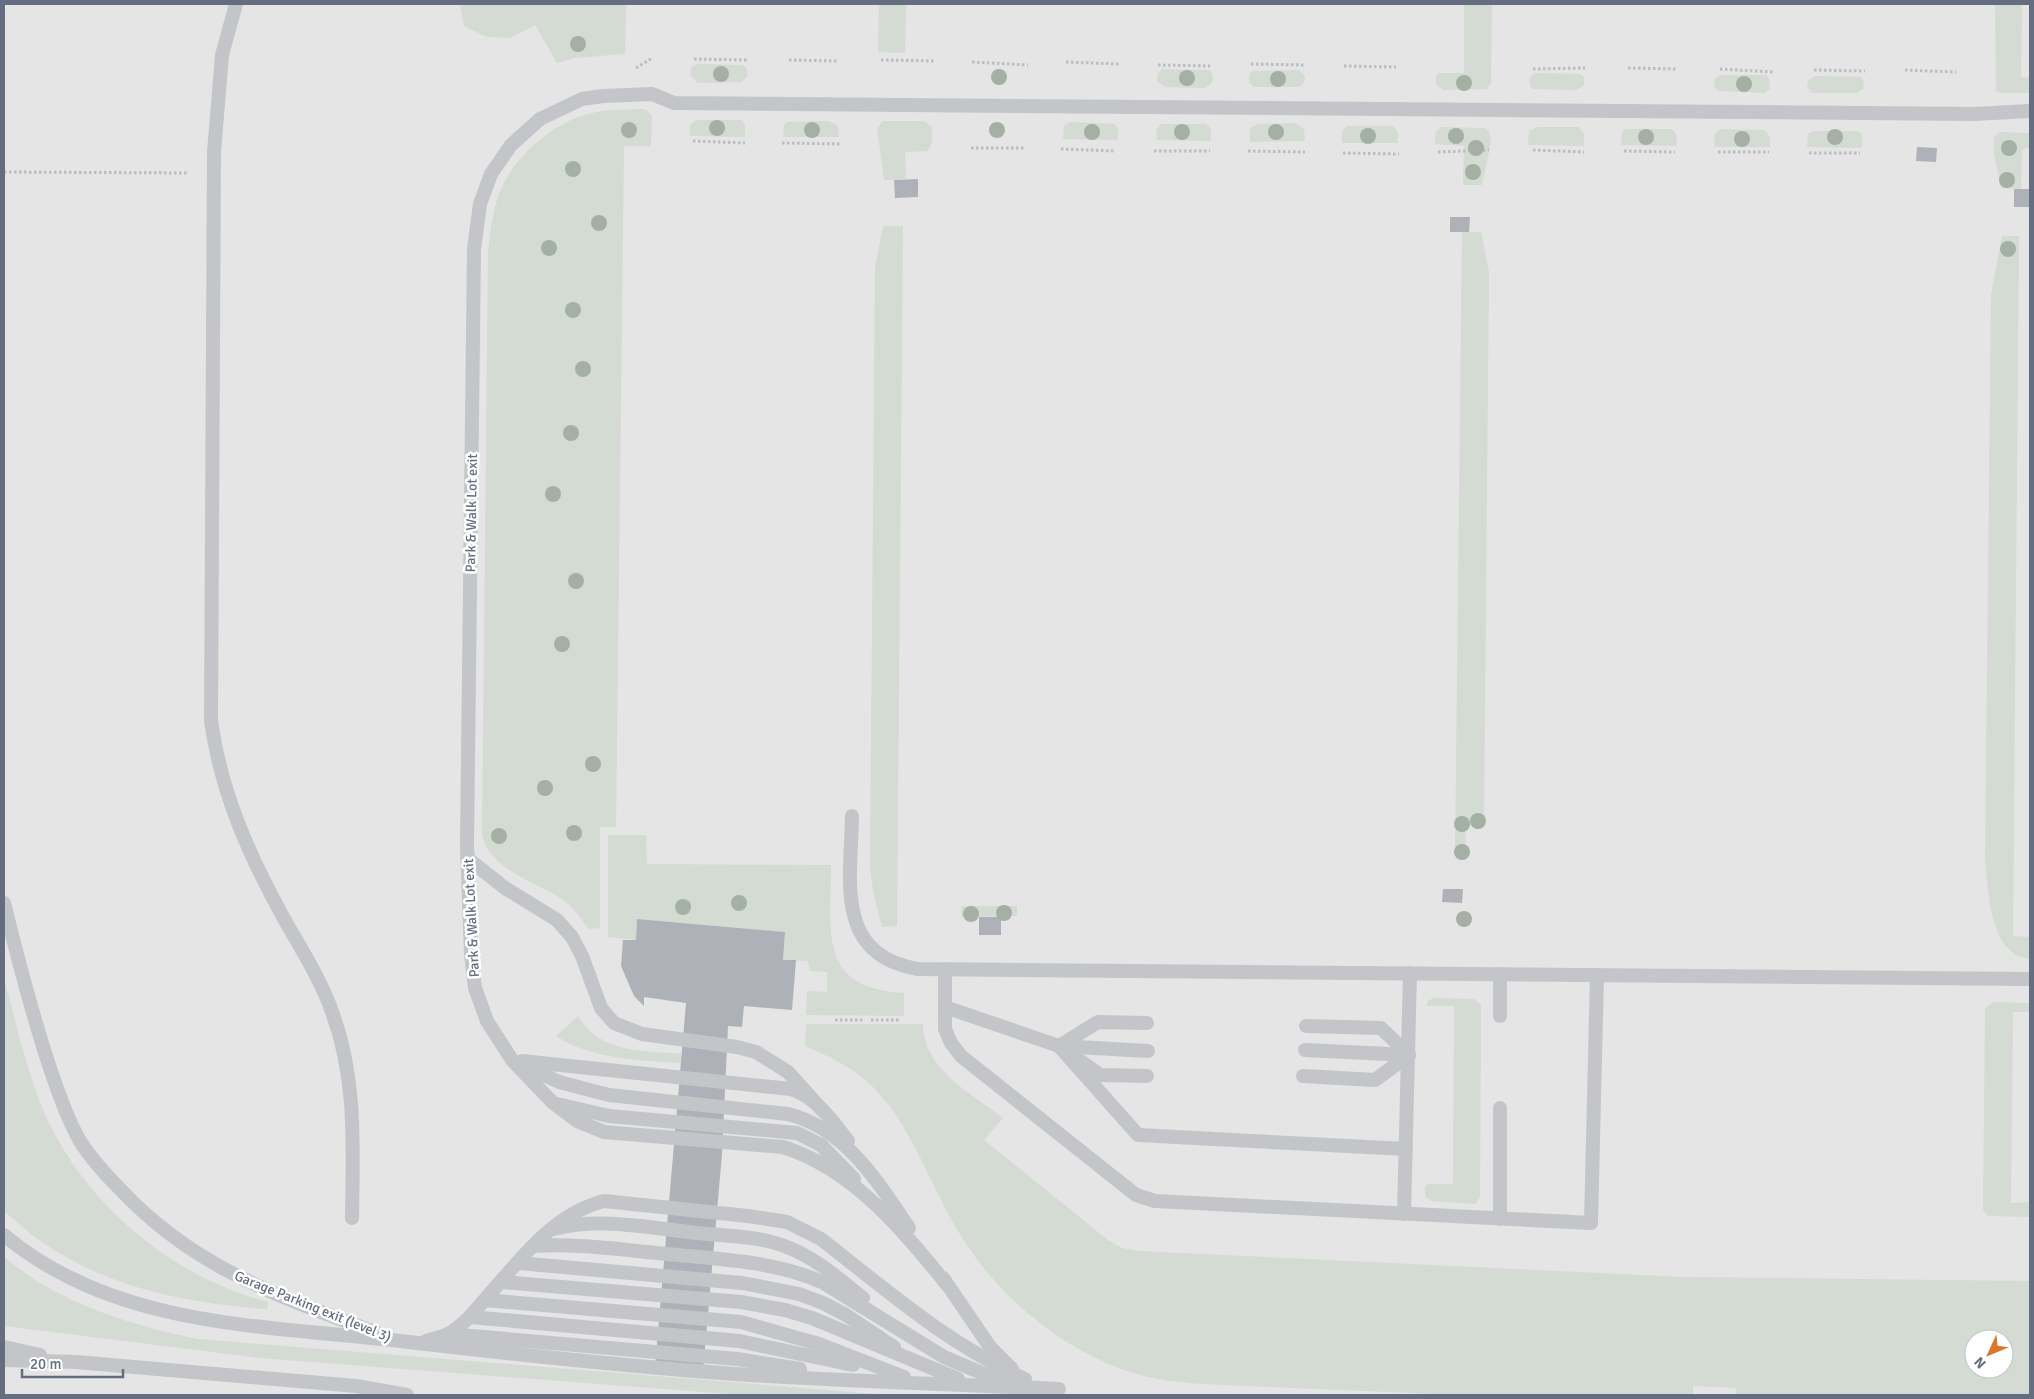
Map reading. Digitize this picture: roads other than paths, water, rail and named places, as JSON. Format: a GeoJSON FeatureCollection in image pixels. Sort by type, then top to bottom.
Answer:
{"type":"FeatureCollection","features":[{"type":"Feature","properties":{"kind":"lane"},"geometry":{"type":"LineString","coordinates":[[236,4],[222,55],[214,152],[212,721],[222,776],[241,834],[278,908],[320,982],[336,1027],[350,1085],[353,1118],[352,1218]]}},
{"type":"Feature","properties":{"kind":"lane","name":"Park & Walk Lot exit"},"geometry":{"type":"LineString","coordinates":[[948,1286],[891,1218],[838,1174],[803,1153],[783,1147],[604,1132],[577,1121],[552,1102],[512,1060],[488,1021],[475,988],[471,955],[467,858],[474,249],[483,190],[499,159],[511,145],[540,119],[562,107],[582,100],[603,96],[652,94],[674,103],[1974,114],[2030,111]]}},
{"type":"Feature","properties":{"kind":"lane"},"geometry":{"type":"LineString","coordinates":[[852,816],[851,894],[859,933],[881,957],[899,966],[918,969],[2030,979]]}},
{"type":"Feature","properties":{"kind":"lane"},"geometry":{"type":"LineString","coordinates":[[467,858],[506,888],[557,920],[572,937],[582,956],[601,1008],[614,1023],[642,1034],[738,1047],[756,1052],[788,1072],[824,1111],[871,1172],[990,1347],[1021,1383]]}},
{"type":"Feature","properties":{"kind":"lane","name":"Garage Parking exit (level 3)"},"geometry":{"type":"LineString","coordinates":[[4,903],[26,990],[66,1112],[80,1141],[98,1166],[133,1203],[170,1236],[208,1262],[250,1283],[296,1302],[398,1340]]}},
{"type":"Feature","properties":{"kind":"lane"},"geometry":{"type":"LineString","coordinates":[[944,969],[945,1029],[951,1043],[961,1056],[1136,1195],[1155,1201],[1591,1223],[1596,975]]}},
{"type":"Feature","properties":{"kind":"lane"},"geometry":{"type":"LineString","coordinates":[[1404,1214],[1410,973]]}},
{"type":"Feature","properties":{"kind":"lane"},"geometry":{"type":"LineString","coordinates":[[1500,974],[1500,1016]]}},
{"type":"Feature","properties":{"kind":"lane"},"geometry":{"type":"LineString","coordinates":[[945,1008],[1058,1046],[1148,1051]]}},
{"type":"Feature","properties":{"kind":"lane"},"geometry":{"type":"LineString","coordinates":[[1058,1046],[1098,1022],[1147,1023]]}},
{"type":"Feature","properties":{"kind":"lane"},"geometry":{"type":"LineString","coordinates":[[1306,1026],[1381,1028],[1409,1055]]}},
{"type":"Feature","properties":{"kind":"lane"},"geometry":{"type":"LineString","coordinates":[[1058,1046],[1100,1075],[1147,1076]]}},
{"type":"Feature","properties":{"kind":"lane"},"geometry":{"type":"LineString","coordinates":[[1058,1046],[1138,1135],[1406,1149]]}},
{"type":"Feature","properties":{"kind":"lane"},"geometry":{"type":"LineString","coordinates":[[1305,1050],[1409,1055]]}},
{"type":"Feature","properties":{"kind":"lane"},"geometry":{"type":"LineString","coordinates":[[1303,1076],[1375,1080],[1409,1055]]}},
{"type":"Feature","properties":{"kind":"lane"},"geometry":{"type":"LineString","coordinates":[[512,1060],[791,1089],[801,1092],[824,1111]]}},
{"type":"Feature","properties":{"kind":"lane"},"geometry":{"type":"LineString","coordinates":[[512,1060],[559,1082],[609,1095],[779,1113],[806,1118],[827,1130],[871,1172]]}},
{"type":"Feature","properties":{"kind":"lane"},"geometry":{"type":"LineString","coordinates":[[1500,1108],[1500,1218]]}},
{"type":"Feature","properties":{"kind":"lane"},"geometry":{"type":"LineString","coordinates":[[421,1343],[448,1334],[470,1317],[550,1230],[580,1209],[604,1201],[748,1216],[787,1222],[821,1239],[946,1337],[1021,1383]]}},
{"type":"Feature","properties":{"kind":"lane"},"geometry":{"type":"LineString","coordinates":[[550,1230],[574,1224],[604,1223],[746,1238],[786,1246],[826,1268],[900,1328]]}},
{"type":"Feature","properties":{"kind":"lane"},"geometry":{"type":"LineString","coordinates":[[4,1235],[53,1270],[125,1301],[201,1320],[588,1362],[736,1374],[981,1385],[1021,1383]]}},
{"type":"Feature","properties":{"kind":"lane"},"geometry":{"type":"LineString","coordinates":[[534,1246],[602,1247],[783,1268],[822,1282],[900,1328],[944,1357],[967,1368],[1021,1383],[1059,1389]]}},
{"type":"Feature","properties":{"kind":"lane"},"geometry":{"type":"LineString","coordinates":[[518,1263],[742,1283],[799,1294],[823,1303],[846,1315],[923,1366]]}},
{"type":"Feature","properties":{"kind":"lane"},"geometry":{"type":"LineString","coordinates":[[501,1282],[741,1302],[785,1310],[812,1318],[948,1376],[981,1385]]}},
{"type":"Feature","properties":{"kind":"lane"},"geometry":{"type":"LineString","coordinates":[[485,1300],[741,1322],[819,1344],[893,1374]]}},
{"type":"Feature","properties":{"kind":"lane"},"geometry":{"type":"LineString","coordinates":[[470,1317],[739,1341],[938,1383]]}},
{"type":"Feature","properties":{"kind":"lane"},"geometry":{"type":"LineString","coordinates":[[448,1334],[737,1359],[875,1380]]}},
{"type":"Feature","properties":{"kind":"lane"},"geometry":{"type":"LineString","coordinates":[[4,1347],[76,1362]]}},
{"type":"Feature","properties":{"kind":"lane"},"geometry":{"type":"LineString","coordinates":[[4,1360],[76,1362],[356,1386],[407,1395]]}}]}
